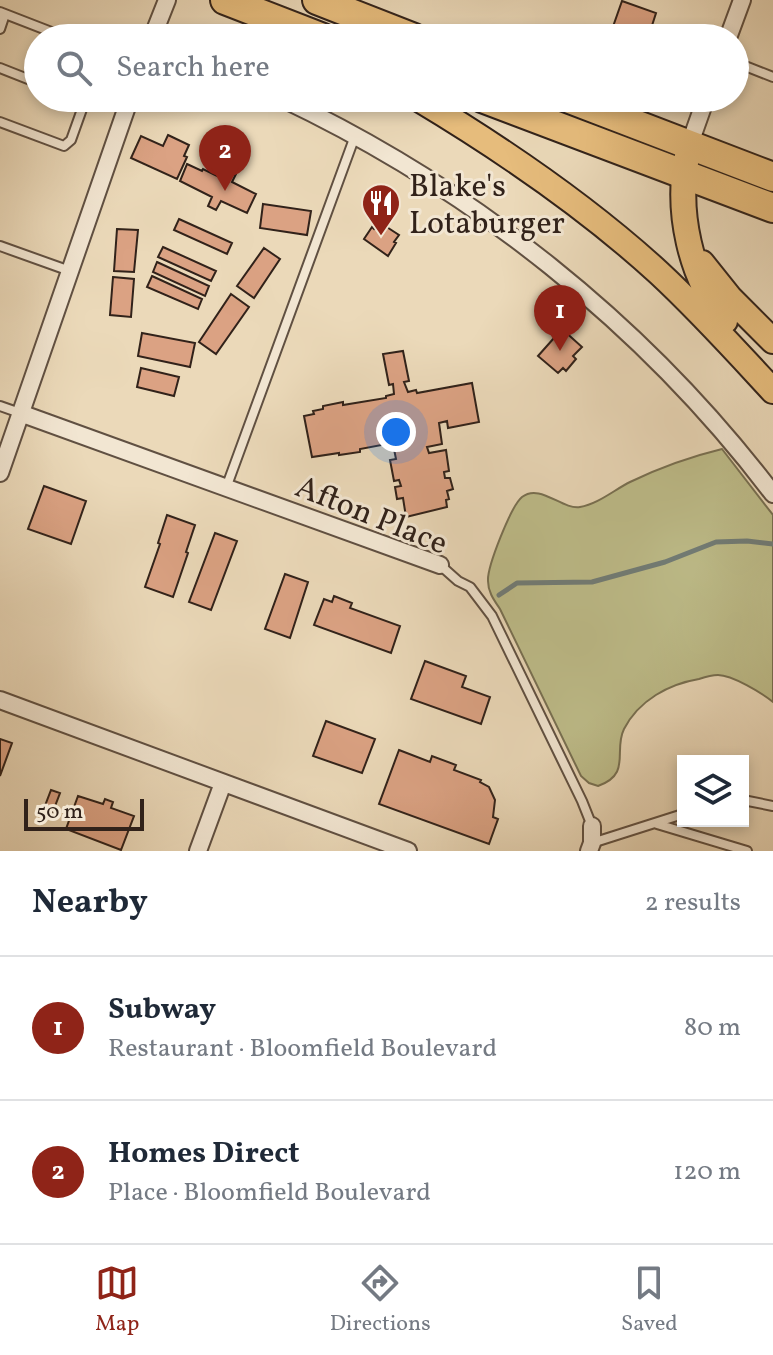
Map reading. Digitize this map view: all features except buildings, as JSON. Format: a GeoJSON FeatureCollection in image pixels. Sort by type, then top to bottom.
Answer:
{"type":"FeatureCollection","features":[{"type":"Feature","properties":{"kind":"highway"},"geometry":{"type":"LineString","coordinates":[[225,0],[287,24]]}},
{"type":"Feature","properties":{"kind":"highway"},"geometry":{"type":"LineString","coordinates":[[317,0],[378,24]]}},
{"type":"Feature","properties":{"kind":"highway"},"geometry":{"type":"LineString","coordinates":[[519,112],[773,208]]}},
{"type":"Feature","properties":{"kind":"highway"},"geometry":{"type":"LineString","coordinates":[[603,112],[773,177]]}},
{"type":"Feature","properties":{"kind":"main road"},"geometry":{"type":"LineString","coordinates":[[266,16],[281,24]]}},
{"type":"Feature","properties":{"kind":"main road"},"geometry":{"type":"LineString","coordinates":[[439,112],[514,159],[593,217],[690,302],[773,391]]}},
{"type":"Feature","properties":{"kind":"main road"},"geometry":{"type":"LineString","coordinates":[[689,146],[682,191],[685,221],[698,276],[712,305],[773,378]]}},
{"type":"Feature","properties":{"kind":"main road"},"geometry":{"type":"LineString","coordinates":[[691,250],[730,298],[773,341]]}},
{"type":"Feature","properties":{"kind":"street"},"geometry":{"type":"LineString","coordinates":[[158,24],[167,0]]}},
{"type":"Feature","properties":{"kind":"street"},"geometry":{"type":"LineString","coordinates":[[733,24],[742,0]]}},
{"type":"Feature","properties":{"kind":"street"},"geometry":{"type":"LineString","coordinates":[[0,473],[125,112]]}},
{"type":"Feature","properties":{"kind":"street"},"geometry":{"type":"LineString","coordinates":[[309,112],[412,168],[522,243],[576,286],[682,388],[773,494]]}},
{"type":"Feature","properties":{"kind":"street"},"geometry":{"type":"LineString","coordinates":[[689,146],[701,112]]}},
{"type":"Feature","properties":{"kind":"street","name":"Afton Place"},"geometry":{"type":"LineString","coordinates":[[20,413],[440,565]]}},
{"type":"Feature","properties":{"kind":"street"},"geometry":{"type":"LineString","coordinates":[[0,700],[408,851]]}},
{"type":"Feature","properties":{"kind":"street"},"geometry":{"type":"LineString","coordinates":[[198,851],[223,783]]}},
{"type":"Feature","properties":{"kind":"street","name":"Afton Place"},"geometry":{"type":"LineString","coordinates":[[590,847],[592,826]]}},
{"type":"Feature","properties":{"kind":"lane"},"geometry":{"type":"LineString","coordinates":[[0,29],[3,13],[31,24]]}},
{"type":"Feature","properties":{"kind":"lane"},"geometry":{"type":"LineString","coordinates":[[0,68],[24,77]]}},
{"type":"Feature","properties":{"kind":"lane"},"geometry":{"type":"LineString","coordinates":[[749,68],[773,77]]}},
{"type":"Feature","properties":{"kind":"lane"},"geometry":{"type":"LineString","coordinates":[[0,122],[64,146],[71,140],[79,112]]}},
{"type":"Feature","properties":{"kind":"lane"},"geometry":{"type":"LineString","coordinates":[[226,488],[355,135]]}},
{"type":"Feature","properties":{"kind":"lane"},"geometry":{"type":"LineString","coordinates":[[0,246],[70,271]]}},
{"type":"Feature","properties":{"kind":"lane"},"geometry":{"type":"LineString","coordinates":[[0,406],[20,413]]}},
{"type":"Feature","properties":{"kind":"lane","name":"Afton Place"},"geometry":{"type":"LineString","coordinates":[[440,565],[470,587],[492,616],[592,826]]}},
{"type":"Feature","properties":{"kind":"lane"},"geometry":{"type":"LineString","coordinates":[[749,801],[773,806]]}},
{"type":"Feature","properties":{"kind":"lane"},"geometry":{"type":"LineString","coordinates":[[590,847],[677,816]]}},
{"type":"Feature","properties":{"kind":"lane"},"geometry":{"type":"LineString","coordinates":[[656,824],[747,851]]}},
{"type":"Feature","properties":{"kind":"shaded area"},"geometry":{"type":"Polygon","coordinates":[[[722,449],[773,515],[773,702],[739,681],[718,675],[666,689],[646,702],[624,729],[615,775],[598,786],[589,783],[581,776],[490,592],[491,563],[500,537],[517,503],[529,494],[544,495],[566,505],[580,507],[653,472],[722,449]]]}},
{"type":"Feature","properties":{"kind":"waterway"},"geometry":{"type":"LineString","coordinates":[[499,595],[517,583],[592,582],[665,562],[716,542],[773,544]]}},
{"type":"Feature","properties":{"kind":"place","name":"Homes Direct"},"geometry":{"type":"Point","coordinates":[225,191]}},
{"type":"Feature","properties":{"kind":"place","name":"Blake's Lotaburger"},"geometry":{"type":"Point","coordinates":[381,237]}},
{"type":"Feature","properties":{"kind":"place","name":"Subway"},"geometry":{"type":"Point","coordinates":[560,351]}}]}
